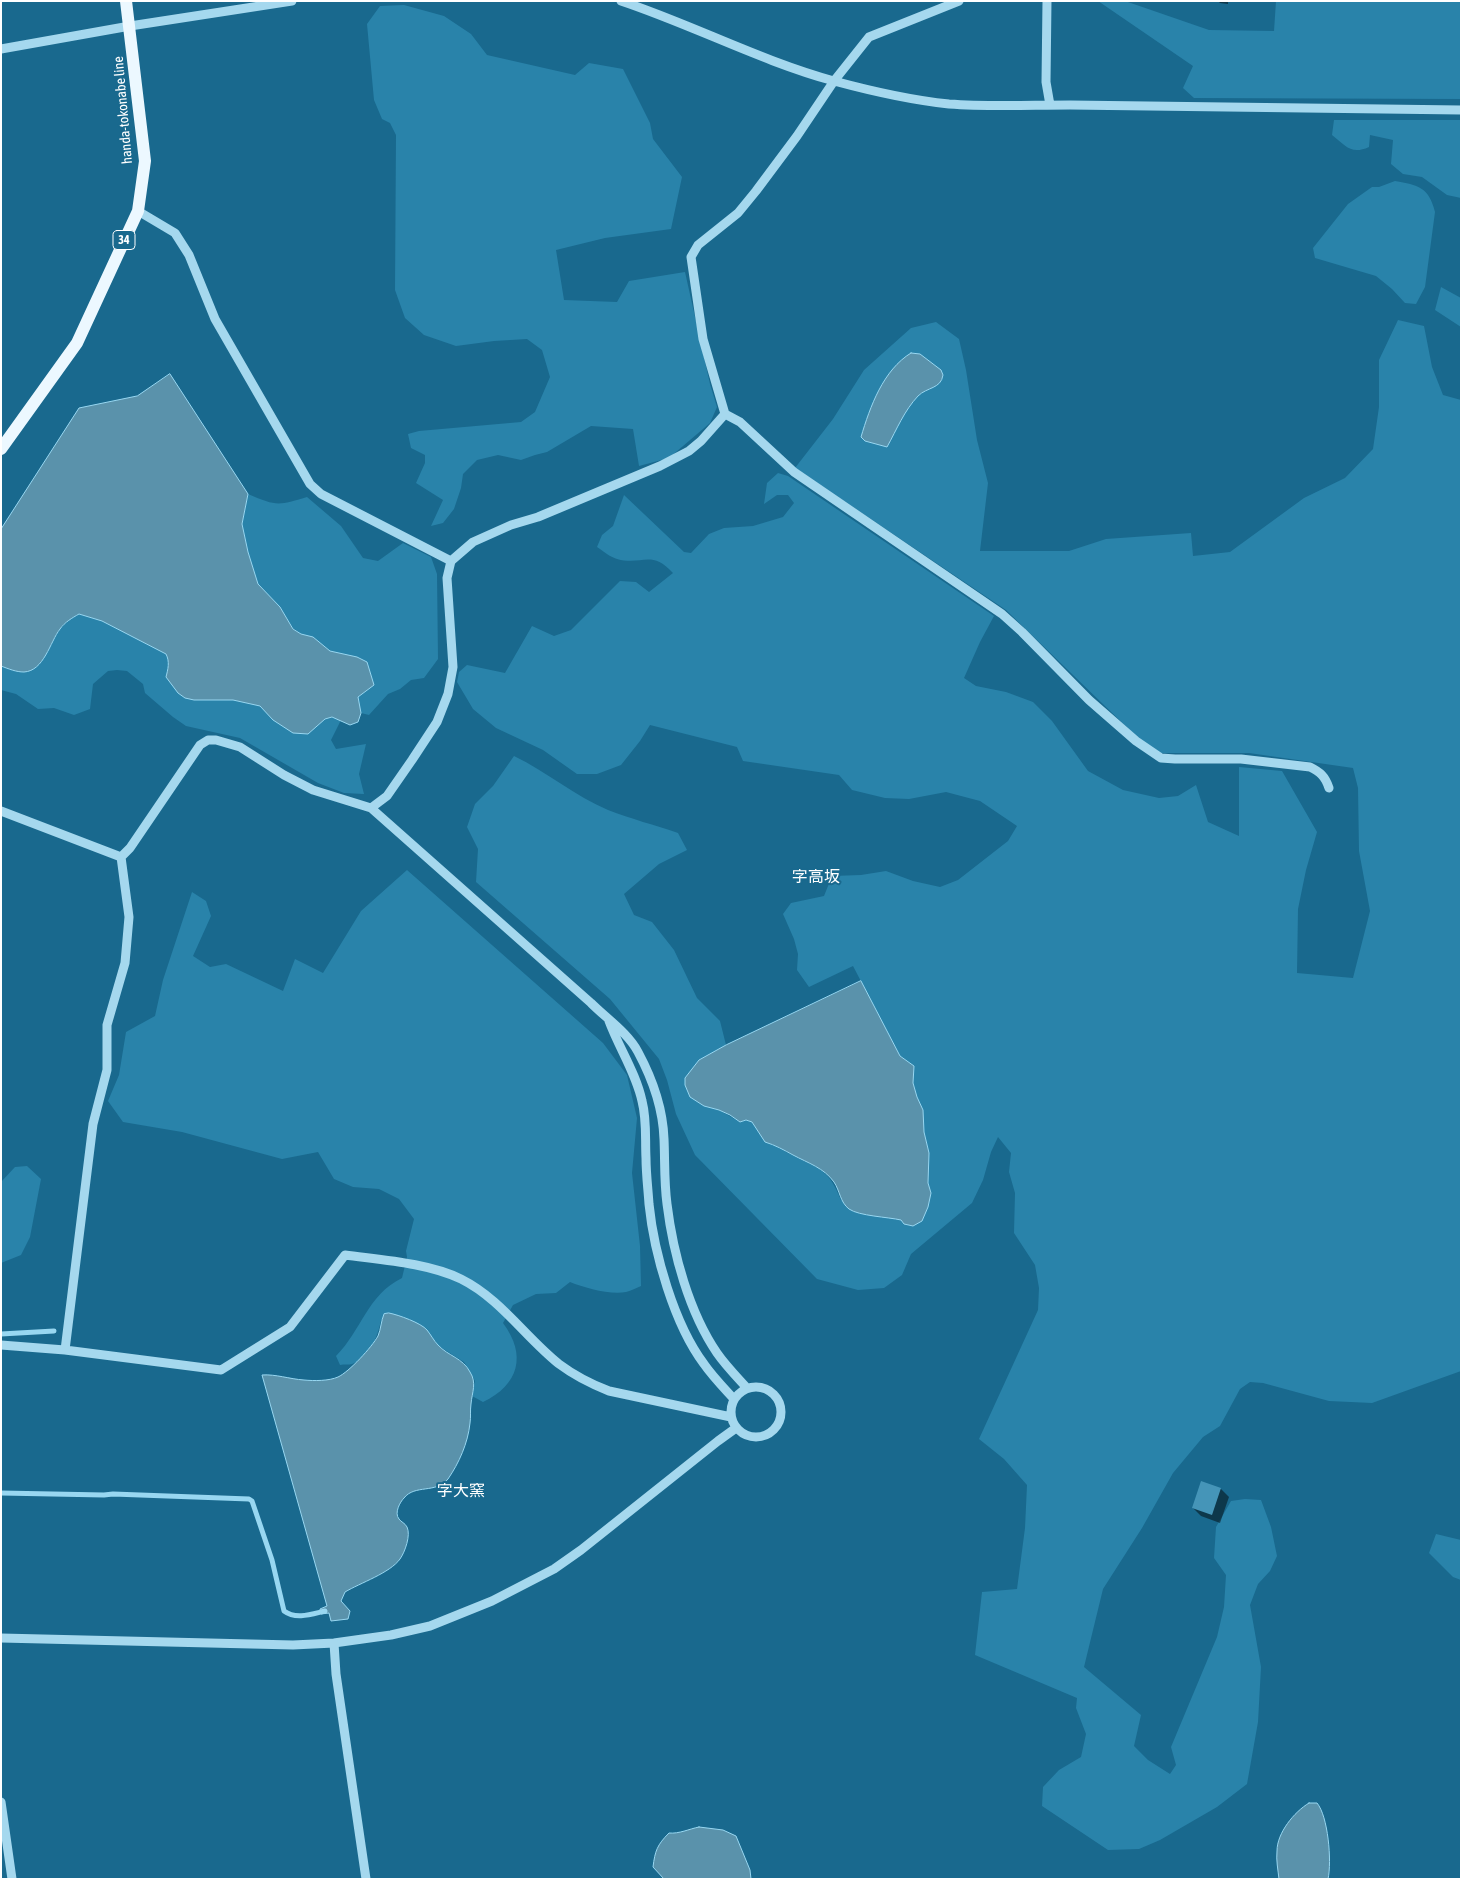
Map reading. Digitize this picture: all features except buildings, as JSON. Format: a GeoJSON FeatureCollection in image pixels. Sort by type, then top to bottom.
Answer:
{"type":"FeatureCollection","features":[{"type":"Feature","properties":{"kind":"main road","name":"handa-tokonabe line"},"geometry":{"type":"LineString","coordinates":[[1,449],[77,343],[138,211],[145,161],[126,1]]}},
{"type":"Feature","properties":{"kind":"street"},"geometry":{"type":"LineString","coordinates":[[1,49],[130,26],[292,1]]}},
{"type":"Feature","properties":{"kind":"street"},"geometry":{"type":"LineString","coordinates":[[621,1],[768,58],[834,81],[919,100],[949,104],[1016,107],[1050,105],[1461,110]]}},
{"type":"Feature","properties":{"kind":"street"},"geometry":{"type":"LineString","coordinates":[[959,1],[869,36],[834,81],[797,136],[738,213],[698,245],[691,257],[703,339],[725,414],[740,422],[794,472],[1002,614],[1089,700],[1136,741],[1161,758],[1242,759],[1310,767],[1319,771],[1325,778],[1329,788]]}},
{"type":"Feature","properties":{"kind":"street"},"geometry":{"type":"LineString","coordinates":[[1047,1],[1046,82],[1050,105]]}},
{"type":"Feature","properties":{"kind":"street"},"geometry":{"type":"LineString","coordinates":[[138,211],[175,233],[189,255],[215,319],[310,484],[320,494],[451,561]]}},
{"type":"Feature","properties":{"kind":"street"},"geometry":{"type":"LineString","coordinates":[[371,808],[387,796],[412,760],[437,722],[448,694],[453,668],[447,578],[451,561],[473,542],[660,466],[689,451],[701,441],[725,414]]}},
{"type":"Feature","properties":{"kind":"street"},"geometry":{"type":"LineString","coordinates":[[121,857],[130,848],[200,745],[208,740],[216,740],[240,747],[284,775],[313,790],[371,808],[627,1036],[638,1052],[651,1080],[661,1115],[669,1218],[687,1293],[717,1353],[747,1388]]}},
{"type":"Feature","properties":{"kind":"street"},"geometry":{"type":"LineString","coordinates":[[1,811],[121,857]]}},
{"type":"Feature","properties":{"kind":"street"},"geometry":{"type":"LineString","coordinates":[[65,1350],[93,1124],[107,1070],[108,1025],[125,963],[130,917],[121,857]]}},
{"type":"Feature","properties":{"kind":"street"},"geometry":{"type":"LineString","coordinates":[[608,1019],[615,1040],[638,1085],[642,1101],[645,1118],[646,1157],[652,1221],[671,1298],[680,1321],[703,1363],[734,1399]]}},
{"type":"Feature","properties":{"kind":"street"},"geometry":{"type":"LineString","coordinates":[[646,1157],[663,1156]]}},
{"type":"Feature","properties":{"kind":"street"},"geometry":{"type":"LineString","coordinates":[[652,1221],[669,1218]]}},
{"type":"Feature","properties":{"kind":"street"},"geometry":{"type":"LineString","coordinates":[[1,1345],[65,1350],[221,1370],[290,1328],[345,1255],[422,1267],[463,1280],[507,1312],[558,1363],[576,1376],[596,1386],[609,1391],[731,1417]]}},
{"type":"Feature","properties":{"kind":"street"},"geometry":{"type":"LineString","coordinates":[[703,1363],[717,1353]]}},
{"type":"Feature","properties":{"kind":"street"},"geometry":{"type":"LineString","coordinates":[[760,1387],[775,1396],[781,1412],[775,1428],[768,1434],[760,1437],[751,1437],[743,1434],[736,1428],[731,1417],[730,1412],[734,1399],[747,1388],[760,1387]]}},
{"type":"Feature","properties":{"kind":"street"},"geometry":{"type":"LineString","coordinates":[[1,1638],[293,1645],[334,1643],[390,1635],[430,1626],[492,1601],[554,1568],[581,1550],[718,1440],[736,1428]]}},
{"type":"Feature","properties":{"kind":"street"},"geometry":{"type":"LineString","coordinates":[[334,1643],[336,1674],[366,1879]]}},
{"type":"Feature","properties":{"kind":"street"},"geometry":{"type":"LineString","coordinates":[[1,1802],[12,1879]]}},
{"type":"Feature","properties":{"kind":"shaded area"},"geometry":{"type":"Polygon","coordinates":[[[1098,1],[1125,1],[1209,30],[1274,31],[1276,1],[1461,1],[1461,99],[1194,98],[1183,88],[1193,66],[1098,1]]]}},
{"type":"Feature","properties":{"kind":"shaded area"},"geometry":{"type":"Polygon","coordinates":[[[404,5],[444,16],[471,34],[487,55],[575,75],[589,63],[623,69],[650,123],[653,139],[682,177],[671,229],[605,238],[556,250],[564,300],[617,302],[629,281],[685,272],[710,384],[717,407],[710,423],[669,458],[639,466],[633,429],[591,426],[547,452],[521,460],[498,455],[477,460],[463,474],[461,488],[454,509],[443,523],[431,526],[443,500],[416,483],[425,463],[425,455],[411,448],[408,434],[419,431],[521,422],[535,412],[550,377],[542,350],[527,339],[456,346],[424,335],[405,318],[395,290],[396,135],[390,123],[382,119],[374,100],[367,24],[380,6],[404,5]]]}},
{"type":"Feature","properties":{"kind":"shaded area"},"geometry":{"type":"Polygon","coordinates":[[[1334,120],[1461,120],[1461,198],[1447,195],[1422,177],[1403,174],[1391,164],[1393,140],[1370,135],[1369,147],[1353,150],[1345,146],[1332,135],[1334,120]]]}},
{"type":"Feature","properties":{"kind":"shaded area"},"geometry":{"type":"Polygon","coordinates":[[[1395,181],[1416,186],[1426,192],[1435,212],[1425,287],[1416,304],[1405,303],[1376,276],[1315,258],[1313,248],[1348,204],[1372,187],[1379,187],[1395,181]]]}},
{"type":"Feature","properties":{"kind":"shaded area"},"geometry":{"type":"Polygon","coordinates":[[[1441,287],[1461,298],[1461,327],[1435,310],[1441,287]]]}},
{"type":"Feature","properties":{"kind":"shaded area"},"geometry":{"type":"Polygon","coordinates":[[[1398,320],[1424,326],[1432,367],[1443,395],[1461,400],[1461,1371],[1372,1403],[1329,1401],[1263,1383],[1250,1382],[1240,1389],[1220,1426],[1203,1437],[1173,1473],[1142,1528],[1103,1589],[1084,1667],[1141,1715],[1134,1746],[1148,1760],[1170,1774],[1176,1765],[1171,1747],[1217,1637],[1224,1607],[1226,1575],[1214,1558],[1216,1527],[1231,1501],[1245,1499],[1261,1500],[1271,1527],[1277,1556],[1270,1571],[1258,1584],[1250,1605],[1261,1667],[1258,1722],[1247,1784],[1217,1807],[1160,1840],[1139,1849],[1108,1850],[1042,1806],[1043,1787],[1059,1770],[1081,1757],[1086,1734],[1076,1708],[1077,1698],[975,1655],[982,1592],[1017,1589],[1025,1528],[1027,1485],[1004,1459],[979,1439],[1038,1310],[1039,1288],[1035,1265],[1014,1233],[1015,1193],[1009,1172],[1011,1153],[998,1137],[991,1152],[983,1180],[972,1203],[911,1254],[902,1275],[884,1288],[858,1290],[817,1279],[695,1155],[676,1114],[659,1059],[610,999],[476,882],[478,849],[467,827],[475,804],[493,786],[514,756],[608,810],[678,833],[687,850],[659,864],[624,894],[634,915],[652,922],[674,950],[697,998],[720,1021],[726,1045],[699,1060],[704,1106],[719,1110],[740,1122],[746,1120],[752,1122],[765,1142],[811,1164],[828,1176],[841,1200],[902,1220],[904,1224],[931,1193],[928,1183],[929,1153],[924,1132],[923,1110],[913,1083],[914,1066],[900,1056],[853,966],[809,987],[797,970],[798,954],[794,939],[783,914],[791,903],[824,896],[832,876],[861,875],[886,871],[913,881],[940,887],[958,880],[1008,841],[1017,826],[980,801],[946,792],[909,799],[885,798],[852,790],[839,775],[743,761],[737,747],[650,725],[621,765],[597,774],[577,774],[543,750],[496,728],[473,709],[457,682],[459,672],[467,665],[505,673],[532,626],[554,636],[571,630],[620,581],[636,582],[649,592],[673,573],[658,562],[652,560],[626,561],[617,559],[597,547],[602,535],[613,526],[624,495],[684,552],[691,553],[709,534],[724,528],[753,526],[783,517],[794,503],[788,495],[777,495],[764,504],[767,483],[778,473],[788,476],[994,616],[964,678],[976,686],[1006,692],[1033,702],[1052,721],[1088,771],[1123,790],[1159,798],[1178,796],[1196,785],[1208,822],[1239,836],[1239,767],[1282,771],[1317,832],[1306,870],[1298,909],[1297,973],[1353,978],[1370,911],[1359,851],[1358,788],[1353,768],[1249,753],[1161,753],[1140,740],[1006,610],[795,468],[833,419],[864,370],[911,328],[936,322],[959,339],[977,440],[988,483],[980,551],[1069,551],[1106,539],[1191,533],[1193,556],[1230,552],[1304,498],[1345,478],[1373,449],[1379,407],[1379,360],[1398,320]]]}},
{"type":"Feature","properties":{"kind":"shaded area"},"geometry":{"type":"Polygon","coordinates":[[[911,353],[920,354],[941,370],[942,380],[918,396],[913,402],[887,447],[865,441],[861,437],[879,390],[893,369],[911,353]]]}},
{"type":"Feature","properties":{"kind":"shaded area"},"geometry":{"type":"Polygon","coordinates":[[[170,374],[248,494],[242,524],[258,584],[280,607],[293,629],[301,634],[313,637],[330,651],[357,657],[367,662],[374,685],[358,697],[361,713],[358,722],[350,725],[332,717],[325,719],[308,734],[293,733],[273,720],[260,706],[233,700],[194,700],[185,698],[178,693],[166,677],[168,663],[166,654],[102,621],[79,614],[62,627],[37,667],[24,672],[1,666],[1,529],[79,408],[137,396],[170,374]]]}},
{"type":"Feature","properties":{"kind":"shaded area"},"geometry":{"type":"Polygon","coordinates":[[[248,494],[271,503],[289,502],[307,497],[341,526],[363,558],[378,561],[403,543],[431,557],[437,574],[438,659],[424,678],[411,680],[400,689],[388,694],[369,715],[361,713],[358,697],[374,685],[367,662],[357,657],[330,651],[313,637],[301,634],[293,628],[280,607],[258,584],[242,524],[248,494]]]}},
{"type":"Feature","properties":{"kind":"shaded area"},"geometry":{"type":"Polygon","coordinates":[[[79,614],[102,621],[166,654],[168,668],[166,677],[194,700],[233,700],[261,706],[273,720],[308,734],[326,719],[335,718],[341,720],[331,740],[336,749],[366,744],[359,774],[364,794],[344,793],[318,783],[240,738],[186,726],[145,693],[143,684],[127,671],[108,671],[93,684],[90,709],[74,715],[54,708],[38,709],[16,694],[1,690],[1,666],[15,671],[45,656],[60,629],[79,614]]]}},
{"type":"Feature","properties":{"kind":"shaded area"},"geometry":{"type":"Polygon","coordinates":[[[407,870],[603,1043],[627,1075],[637,1118],[632,1173],[640,1246],[641,1286],[626,1292],[613,1293],[590,1289],[570,1282],[556,1293],[536,1294],[513,1305],[503,1323],[511,1335],[515,1346],[516,1368],[505,1387],[483,1402],[472,1396],[475,1381],[464,1362],[440,1347],[433,1339],[381,1320],[372,1346],[358,1361],[352,1364],[340,1365],[336,1356],[345,1346],[373,1303],[390,1285],[402,1278],[414,1219],[399,1199],[379,1189],[353,1187],[334,1179],[318,1152],[282,1159],[182,1132],[123,1122],[108,1101],[119,1075],[126,1032],[155,1016],[163,980],[192,892],[206,901],[211,916],[193,956],[210,967],[226,964],[283,991],[295,959],[323,973],[361,911],[407,870]]]}},
{"type":"Feature","properties":{"kind":"shaded area"},"geometry":{"type":"Polygon","coordinates":[[[861,981],[900,1056],[914,1066],[913,1083],[923,1110],[924,1132],[929,1153],[928,1183],[931,1193],[922,1221],[913,1226],[904,1224],[901,1220],[866,1215],[849,1209],[834,1182],[821,1169],[765,1142],[752,1122],[746,1120],[740,1122],[719,1110],[704,1106],[690,1097],[685,1085],[685,1078],[699,1060],[726,1045],[861,981]]]}},
{"type":"Feature","properties":{"kind":"shaded area"},"geometry":{"type":"Polygon","coordinates":[[[27,1166],[41,1179],[30,1237],[21,1255],[1,1263],[1,1182],[15,1167],[27,1166]]]}},
{"type":"Feature","properties":{"kind":"shaded area"},"geometry":{"type":"Polygon","coordinates":[[[389,1313],[424,1327],[442,1349],[467,1367],[474,1384],[469,1430],[462,1453],[448,1479],[438,1486],[414,1491],[402,1500],[399,1505],[398,1517],[408,1530],[408,1539],[400,1559],[389,1569],[345,1592],[341,1601],[350,1611],[348,1619],[331,1621],[329,1613],[321,1614],[320,1609],[327,1606],[262,1375],[312,1381],[338,1377],[354,1365],[371,1346],[378,1336],[384,1314],[389,1313]]]}},
{"type":"Feature","properties":{"kind":"shaded area"},"geometry":{"type":"Polygon","coordinates":[[[1436,1534],[1461,1540],[1461,1580],[1453,1577],[1429,1553],[1436,1534]]]}},
{"type":"Feature","properties":{"kind":"shaded area"},"geometry":{"type":"Polygon","coordinates":[[[1309,1803],[1317,1803],[1324,1818],[1329,1850],[1328,1879],[1279,1879],[1277,1854],[1280,1837],[1292,1817],[1309,1803]]]}},
{"type":"Feature","properties":{"kind":"shaded area"},"geometry":{"type":"Polygon","coordinates":[[[699,1827],[723,1830],[736,1836],[750,1870],[751,1879],[664,1879],[653,1867],[659,1845],[669,1833],[699,1827]]]}},
{"type":"Feature","properties":{"kind":"waterway"},"geometry":{"type":"LineString","coordinates":[[1,1334],[54,1331]]}},
{"type":"Feature","properties":{"kind":"waterway"},"geometry":{"type":"LineString","coordinates":[[1,1493],[113,1494],[249,1499],[252,1501],[272,1560],[284,1611],[299,1616],[325,1611]]}},
{"type":"Feature","properties":{"kind":"district","name":"字高坂"},"geometry":{"type":"Point","coordinates":[816,877]}},
{"type":"Feature","properties":{"kind":"district","name":"字大窯"},"geometry":{"type":"Point","coordinates":[461,1491]}}]}
